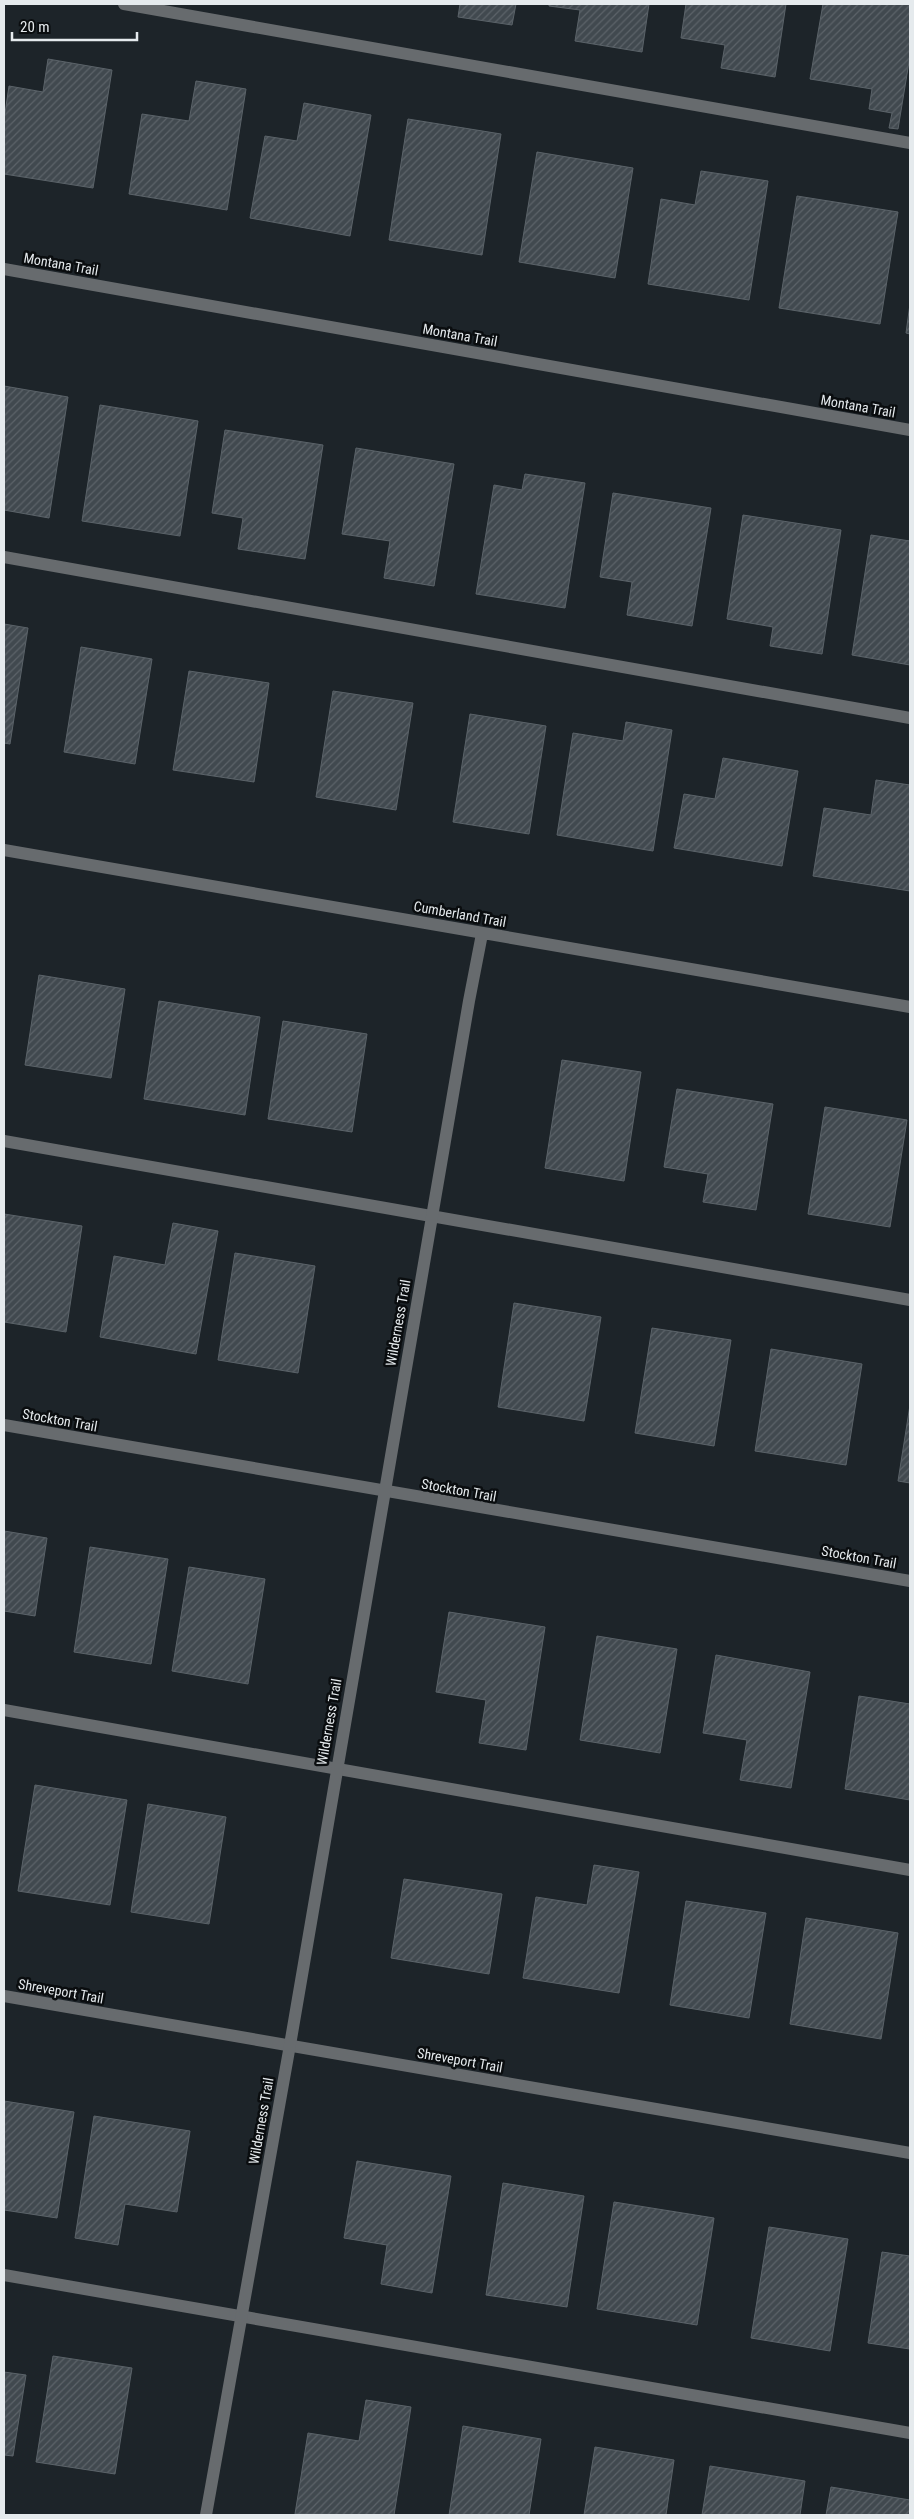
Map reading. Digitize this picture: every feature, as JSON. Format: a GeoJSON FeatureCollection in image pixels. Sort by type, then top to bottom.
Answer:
{"type":"FeatureCollection","features":[{"type":"Feature","properties":{"kind":"street"},"geometry":{"type":"LineString","coordinates":[[124,4],[910,143]]}},
{"type":"Feature","properties":{"kind":"street","name":"Montana Trail"},"geometry":{"type":"LineString","coordinates":[[4,269],[910,430]]}},
{"type":"Feature","properties":{"kind":"street"},"geometry":{"type":"LineString","coordinates":[[4,558],[910,718]]}},
{"type":"Feature","properties":{"kind":"street","name":"Cumberland Trail"},"geometry":{"type":"LineString","coordinates":[[4,850],[910,1007]]}},
{"type":"Feature","properties":{"kind":"street","name":"Wilderness Trail"},"geometry":{"type":"LineString","coordinates":[[206,2515],[290,2045],[431,1216],[482,934]]}},
{"type":"Feature","properties":{"kind":"street"},"geometry":{"type":"LineString","coordinates":[[4,1141],[910,1300]]}},
{"type":"Feature","properties":{"kind":"street","name":"Stockton Trail"},"geometry":{"type":"LineString","coordinates":[[4,1425],[384,1492],[910,1581]]}},
{"type":"Feature","properties":{"kind":"street"},"geometry":{"type":"LineString","coordinates":[[4,1710],[910,1870]]}},
{"type":"Feature","properties":{"kind":"street","name":"Shreveport Trail"},"geometry":{"type":"LineString","coordinates":[[4,1996],[910,2153]]}},
{"type":"Feature","properties":{"kind":"street"},"geometry":{"type":"LineString","coordinates":[[4,2275],[910,2433]]}},
{"type":"Feature","properties":{"kind":"building"},"geometry":{"type":"Polygon","coordinates":[[[460,4],[516,4],[512,25],[458,17],[460,4]]]}},
{"type":"Feature","properties":{"kind":"building"},"geometry":{"type":"Polygon","coordinates":[[[549,4],[649,4],[642,52],[575,41],[580,10],[549,6],[549,4]]]}},
{"type":"Feature","properties":{"kind":"building"},"geometry":{"type":"Polygon","coordinates":[[[686,4],[786,4],[775,77],[721,68],[725,45],[681,38],[686,4]]]}},
{"type":"Feature","properties":{"kind":"building"},"geometry":{"type":"Polygon","coordinates":[[[823,4],[910,4],[910,56],[898,129],[889,128],[892,113],[869,109],[872,89],[810,79],[823,4]]]}},
{"type":"Feature","properties":{"kind":"building"},"geometry":{"type":"Polygon","coordinates":[[[48,59],[112,70],[93,188],[4,174],[4,120],[9,86],[43,92],[48,59]]]}},
{"type":"Feature","properties":{"kind":"building"},"geometry":{"type":"Polygon","coordinates":[[[196,81],[246,89],[227,210],[129,194],[142,114],[189,121],[196,81]]]}},
{"type":"Feature","properties":{"kind":"building"},"geometry":{"type":"Polygon","coordinates":[[[304,103],[371,115],[350,236],[250,218],[265,136],[297,141],[304,103]]]}},
{"type":"Feature","properties":{"kind":"building"},"geometry":{"type":"Polygon","coordinates":[[[408,119],[501,134],[482,255],[389,240],[408,119]]]}},
{"type":"Feature","properties":{"kind":"building"},"geometry":{"type":"Polygon","coordinates":[[[537,152],[633,168],[615,278],[519,262],[537,152]]]}},
{"type":"Feature","properties":{"kind":"building"},"geometry":{"type":"Polygon","coordinates":[[[701,171],[768,181],[749,300],[648,284],[661,199],[695,205],[701,171]]]}},
{"type":"Feature","properties":{"kind":"building"},"geometry":{"type":"Polygon","coordinates":[[[797,196],[898,212],[880,324],[779,308],[797,196]]]}},
{"type":"Feature","properties":{"kind":"building"},"geometry":{"type":"Polygon","coordinates":[[[910,304],[910,334],[906,333],[910,304]]]}},
{"type":"Feature","properties":{"kind":"building"},"geometry":{"type":"Polygon","coordinates":[[[4,386],[68,397],[49,518],[4,510],[4,386]]]}},
{"type":"Feature","properties":{"kind":"building"},"geometry":{"type":"Polygon","coordinates":[[[100,405],[198,421],[180,536],[82,521],[100,405]]]}},
{"type":"Feature","properties":{"kind":"building"},"geometry":{"type":"Polygon","coordinates":[[[225,430],[323,445],[305,559],[238,549],[243,518],[212,513],[225,430]]]}},
{"type":"Feature","properties":{"kind":"building"},"geometry":{"type":"Polygon","coordinates":[[[356,448],[454,464],[434,586],[384,578],[390,541],[342,534],[356,448]]]}},
{"type":"Feature","properties":{"kind":"building"},"geometry":{"type":"Polygon","coordinates":[[[525,474],[585,483],[565,608],[476,594],[494,485],[522,490],[525,474]]]}},
{"type":"Feature","properties":{"kind":"building"},"geometry":{"type":"Polygon","coordinates":[[[613,493],[711,508],[692,626],[627,615],[632,582],[600,577],[613,493]]]}},
{"type":"Feature","properties":{"kind":"building"},"geometry":{"type":"Polygon","coordinates":[[[743,515],[841,530],[822,654],[770,646],[773,627],[727,619],[743,515]]]}},
{"type":"Feature","properties":{"kind":"building"},"geometry":{"type":"Polygon","coordinates":[[[871,535],[910,541],[910,665],[852,655],[871,535]]]}},
{"type":"Feature","properties":{"kind":"building"},"geometry":{"type":"Polygon","coordinates":[[[4,624],[28,628],[10,744],[4,743],[4,624]]]}},
{"type":"Feature","properties":{"kind":"building"},"geometry":{"type":"Polygon","coordinates":[[[81,647],[152,659],[135,764],[64,752],[81,647]]]}},
{"type":"Feature","properties":{"kind":"building"},"geometry":{"type":"Polygon","coordinates":[[[189,671],[269,683],[254,782],[173,770],[189,671]]]}},
{"type":"Feature","properties":{"kind":"building"},"geometry":{"type":"Polygon","coordinates":[[[333,691],[413,703],[396,810],[316,797],[333,691]]]}},
{"type":"Feature","properties":{"kind":"building"},"geometry":{"type":"Polygon","coordinates":[[[470,714],[546,726],[529,834],[453,822],[470,714]]]}},
{"type":"Feature","properties":{"kind":"building"},"geometry":{"type":"Polygon","coordinates":[[[626,722],[672,730],[653,851],[557,835],[573,733],[623,741],[626,722]]]}},
{"type":"Feature","properties":{"kind":"building"},"geometry":{"type":"Polygon","coordinates":[[[723,758],[798,771],[782,866],[674,848],[684,794],[715,799],[723,758]]]}},
{"type":"Feature","properties":{"kind":"building"},"geometry":{"type":"Polygon","coordinates":[[[876,780],[910,785],[910,891],[813,876],[824,808],[871,815],[876,780]]]}},
{"type":"Feature","properties":{"kind":"building"},"geometry":{"type":"Polygon","coordinates":[[[39,975],[125,989],[111,1078],[25,1065],[39,975]]]}},
{"type":"Feature","properties":{"kind":"building"},"geometry":{"type":"Polygon","coordinates":[[[159,1001],[260,1017],[245,1115],[144,1099],[159,1001]]]}},
{"type":"Feature","properties":{"kind":"building"},"geometry":{"type":"Polygon","coordinates":[[[283,1021],[367,1034],[352,1132],[268,1119],[283,1021]]]}},
{"type":"Feature","properties":{"kind":"building"},"geometry":{"type":"Polygon","coordinates":[[[562,1060],[641,1072],[624,1181],[545,1168],[562,1060]]]}},
{"type":"Feature","properties":{"kind":"building"},"geometry":{"type":"Polygon","coordinates":[[[677,1089],[773,1104],[756,1210],[703,1202],[708,1174],[664,1167],[677,1089]]]}},
{"type":"Feature","properties":{"kind":"building"},"geometry":{"type":"Polygon","coordinates":[[[825,1107],[907,1120],[890,1227],[808,1214],[825,1107]]]}},
{"type":"Feature","properties":{"kind":"building"},"geometry":{"type":"Polygon","coordinates":[[[4,1214],[82,1226],[66,1332],[4,1322],[4,1214]]]}},
{"type":"Feature","properties":{"kind":"building"},"geometry":{"type":"Polygon","coordinates":[[[173,1223],[218,1231],[196,1354],[100,1337],[114,1256],[165,1265],[173,1223]]]}},
{"type":"Feature","properties":{"kind":"building"},"geometry":{"type":"Polygon","coordinates":[[[235,1253],[315,1266],[298,1373],[218,1360],[235,1253]]]}},
{"type":"Feature","properties":{"kind":"building"},"geometry":{"type":"Polygon","coordinates":[[[514,1303],[601,1317],[584,1421],[498,1407],[514,1303]]]}},
{"type":"Feature","properties":{"kind":"building"},"geometry":{"type":"Polygon","coordinates":[[[652,1328],[731,1340],[714,1446],[635,1433],[652,1328]]]}},
{"type":"Feature","properties":{"kind":"building"},"geometry":{"type":"Polygon","coordinates":[[[771,1349],[862,1364],[846,1465],[755,1451],[771,1349]]]}},
{"type":"Feature","properties":{"kind":"building"},"geometry":{"type":"Polygon","coordinates":[[[910,1405],[910,1483],[898,1481],[910,1405]]]}},
{"type":"Feature","properties":{"kind":"building"},"geometry":{"type":"Polygon","coordinates":[[[4,1531],[47,1538],[35,1616],[4,1611],[4,1531]]]}},
{"type":"Feature","properties":{"kind":"building"},"geometry":{"type":"Polygon","coordinates":[[[90,1547],[168,1559],[151,1664],[74,1652],[90,1547]]]}},
{"type":"Feature","properties":{"kind":"building"},"geometry":{"type":"Polygon","coordinates":[[[189,1567],[265,1579],[248,1684],[172,1671],[189,1567]]]}},
{"type":"Feature","properties":{"kind":"building"},"geometry":{"type":"Polygon","coordinates":[[[449,1612],[545,1627],[526,1750],[479,1743],[486,1700],[436,1692],[449,1612]]]}},
{"type":"Feature","properties":{"kind":"building"},"geometry":{"type":"Polygon","coordinates":[[[597,1636],[677,1649],[660,1753],[580,1740],[597,1636]]]}},
{"type":"Feature","properties":{"kind":"building"},"geometry":{"type":"Polygon","coordinates":[[[716,1655],[810,1672],[791,1788],[740,1780],[747,1740],[703,1733],[716,1655]]]}},
{"type":"Feature","properties":{"kind":"building"},"geometry":{"type":"Polygon","coordinates":[[[859,1696],[910,1704],[910,1800],[845,1789],[859,1696]]]}},
{"type":"Feature","properties":{"kind":"building"},"geometry":{"type":"Polygon","coordinates":[[[35,1785],[127,1800],[110,1905],[18,1891],[35,1785]]]}},
{"type":"Feature","properties":{"kind":"building"},"geometry":{"type":"Polygon","coordinates":[[[148,1804],[226,1817],[209,1924],[131,1912],[148,1804]]]}},
{"type":"Feature","properties":{"kind":"building"},"geometry":{"type":"Polygon","coordinates":[[[594,1865],[639,1872],[619,1993],[523,1978],[536,1897],[587,1905],[594,1865]]]}},
{"type":"Feature","properties":{"kind":"building"},"geometry":{"type":"Polygon","coordinates":[[[404,1879],[502,1894],[489,1974],[391,1958],[404,1879]]]}},
{"type":"Feature","properties":{"kind":"building"},"geometry":{"type":"Polygon","coordinates":[[[686,1901],[766,1913],[749,2018],[670,2005],[686,1901]]]}},
{"type":"Feature","properties":{"kind":"building"},"geometry":{"type":"Polygon","coordinates":[[[806,1918],[898,1933],[881,2039],[790,2024],[806,1918]]]}},
{"type":"Feature","properties":{"kind":"building"},"geometry":{"type":"Polygon","coordinates":[[[4,2101],[74,2112],[57,2218],[4,2210],[4,2101]]]}},
{"type":"Feature","properties":{"kind":"building"},"geometry":{"type":"Polygon","coordinates":[[[94,2116],[190,2131],[177,2212],[125,2204],[118,2245],[75,2238],[94,2116]]]}},
{"type":"Feature","properties":{"kind":"building"},"geometry":{"type":"Polygon","coordinates":[[[357,2161],[451,2176],[432,2293],[381,2284],[387,2245],[344,2238],[357,2161]]]}},
{"type":"Feature","properties":{"kind":"building"},"geometry":{"type":"Polygon","coordinates":[[[503,2183],[584,2196],[567,2307],[486,2295],[503,2183]]]}},
{"type":"Feature","properties":{"kind":"building"},"geometry":{"type":"Polygon","coordinates":[[[614,2202],[714,2218],[697,2325],[597,2309],[614,2202]]]}},
{"type":"Feature","properties":{"kind":"building"},"geometry":{"type":"Polygon","coordinates":[[[769,2227],[848,2239],[830,2351],[751,2338],[769,2227]]]}},
{"type":"Feature","properties":{"kind":"building"},"geometry":{"type":"Polygon","coordinates":[[[882,2252],[910,2256],[910,2349],[868,2343],[882,2252]]]}},
{"type":"Feature","properties":{"kind":"building"},"geometry":{"type":"Polygon","coordinates":[[[53,2356],[132,2368],[115,2474],[36,2462],[53,2356]]]}},
{"type":"Feature","properties":{"kind":"building"},"geometry":{"type":"Polygon","coordinates":[[[4,2372],[26,2375],[13,2456],[4,2455],[4,2372]]]}},
{"type":"Feature","properties":{"kind":"building"},"geometry":{"type":"Polygon","coordinates":[[[366,2400],[411,2407],[394,2515],[295,2514],[308,2433],[359,2441],[366,2400]]]}},
{"type":"Feature","properties":{"kind":"building"},"geometry":{"type":"Polygon","coordinates":[[[463,2426],[541,2439],[529,2515],[449,2515],[463,2426]]]}},
{"type":"Feature","properties":{"kind":"building"},"geometry":{"type":"Polygon","coordinates":[[[595,2447],[674,2460],[666,2515],[584,2515],[595,2447]]]}},
{"type":"Feature","properties":{"kind":"building"},"geometry":{"type":"Polygon","coordinates":[[[710,2466],[805,2481],[800,2515],[702,2515],[710,2466]]]}},
{"type":"Feature","properties":{"kind":"building"},"geometry":{"type":"Polygon","coordinates":[[[831,2487],[910,2500],[910,2515],[826,2515],[831,2487]]]}}]}
